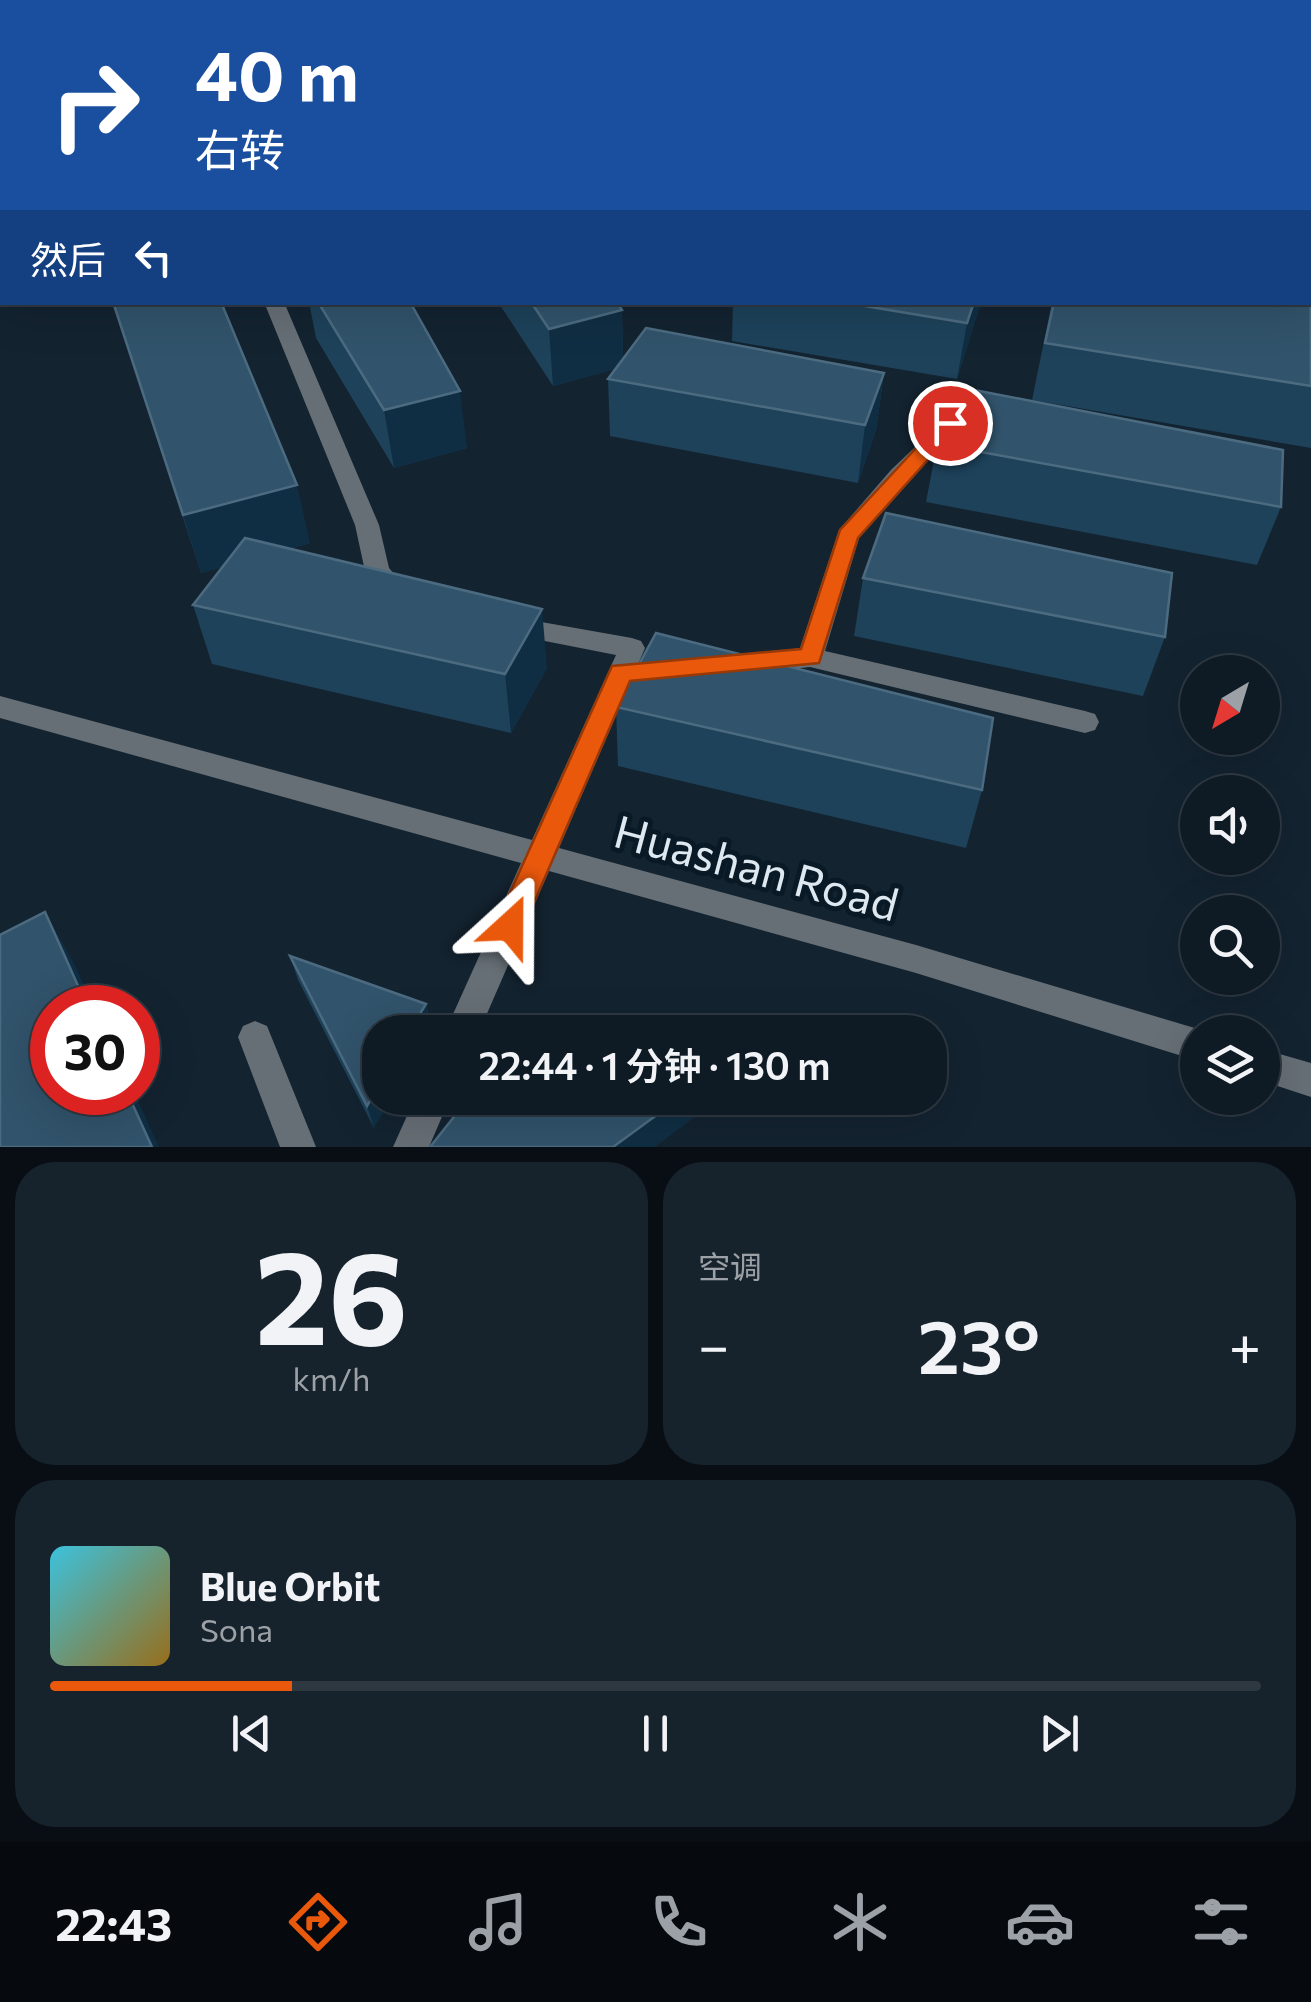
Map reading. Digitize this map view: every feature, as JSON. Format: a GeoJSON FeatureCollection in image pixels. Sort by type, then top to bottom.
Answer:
{"type":"FeatureCollection","features":[{"type":"Feature","properties":{"kind":"street"},"geometry":{"type":"LineString","coordinates":[[275,305],[367,525],[377,571],[394,592],[424,608]]}},
{"type":"Feature","properties":{"kind":"street"},"geometry":{"type":"LineString","coordinates":[[810,657],[848,536],[950,423],[988,395]]}},
{"type":"Feature","properties":{"kind":"street"},"geometry":{"type":"LineString","coordinates":[[470,1015],[632,648],[480,619]]}},
{"type":"Feature","properties":{"kind":"street"},"geometry":{"type":"LineString","coordinates":[[708,666],[810,657],[1084,722]]}},
{"type":"Feature","properties":{"kind":"street"},"geometry":{"type":"LineString","coordinates":[[621,673],[654,669]]}},
{"type":"Feature","properties":{"kind":"street","name":"Huashan Road"},"geometry":{"type":"LineString","coordinates":[[0,707],[916,959],[1180,1040]]}},
{"type":"Feature","properties":{"kind":"street"},"geometry":{"type":"LineString","coordinates":[[255,1037],[298,1147]]}},
{"type":"Feature","properties":{"kind":"street"},"geometry":{"type":"LineString","coordinates":[[1280,1071],[1311,1080]]}},
{"type":"Feature","properties":{"kind":"street"},"geometry":{"type":"LineString","coordinates":[[411,1147],[425,1115]]}},
{"type":"Feature","properties":{"kind":"building"},"geometry":{"type":"Polygon","coordinates":[[[114,305],[222,305],[297,485],[183,515],[114,305]]]}},
{"type":"Feature","properties":{"kind":"building"},"geometry":{"type":"Polygon","coordinates":[[[320,305],[412,305],[460,391],[384,410],[320,305]]]}},
{"type":"Feature","properties":{"kind":"building"},"geometry":{"type":"Polygon","coordinates":[[[533,305],[619,305],[622,310],[549,329],[533,305]]]}},
{"type":"Feature","properties":{"kind":"building"},"geometry":{"type":"Polygon","coordinates":[[[859,305],[973,305],[967,323],[859,305]]]}},
{"type":"Feature","properties":{"kind":"building"},"geometry":{"type":"Polygon","coordinates":[[[1053,305],[1311,305],[1311,386],[1045,343],[1053,305]]]}},
{"type":"Feature","properties":{"kind":"building"},"geometry":{"type":"Polygon","coordinates":[[[646,328],[884,373],[865,425],[608,379],[646,328]]]}},
{"type":"Feature","properties":{"kind":"building"},"geometry":{"type":"Polygon","coordinates":[[[959,387],[1283,450],[1281,507],[937,444],[951,396],[959,387]]]}},
{"type":"Feature","properties":{"kind":"building"},"geometry":{"type":"Polygon","coordinates":[[[886,513],[1172,573],[1165,637],[863,578],[886,513]]]}},
{"type":"Feature","properties":{"kind":"building"},"geometry":{"type":"Polygon","coordinates":[[[245,538],[542,609],[505,674],[193,605],[245,538]]]}},
{"type":"Feature","properties":{"kind":"building"},"geometry":{"type":"Polygon","coordinates":[[[656,633],[993,718],[982,790],[616,707],[656,633]]]}},
{"type":"Feature","properties":{"kind":"building"},"geometry":{"type":"Polygon","coordinates":[[[45,912],[78,985],[30,985],[30,1115],[137,1115],[152,1147],[0,1147],[0,935],[45,912]]]}},
{"type":"Feature","properties":{"kind":"building"},"geometry":{"type":"Polygon","coordinates":[[[290,956],[426,1004],[419,1015],[362,1015],[362,1096],[290,956]]]}},
{"type":"Feature","properties":{"kind":"building"},"geometry":{"type":"Polygon","coordinates":[[[455,1115],[657,1115],[613,1147],[430,1147],[455,1115]]]}},
{"type":"Feature","properties":{"kind":"route"},"geometry":{"type":"LineString","coordinates":[[510,926],[621,673],[810,657],[848,536],[950,423]]}}]}
